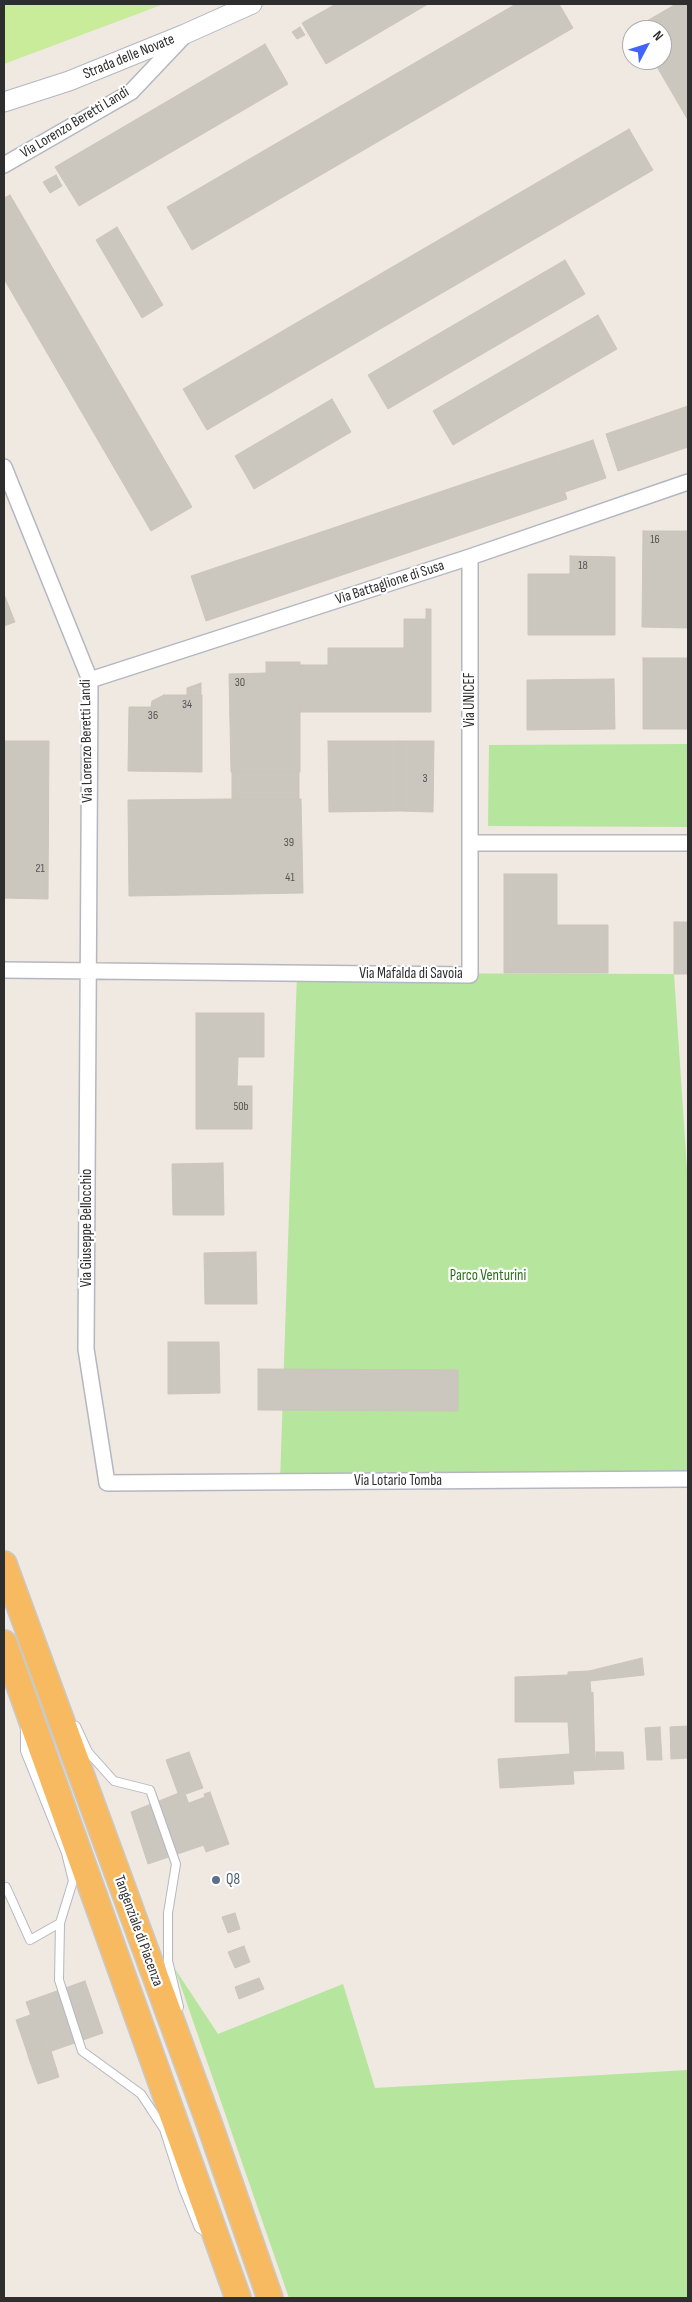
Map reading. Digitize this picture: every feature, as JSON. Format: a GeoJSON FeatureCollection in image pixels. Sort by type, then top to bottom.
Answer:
{"type":"FeatureCollection","features":[{"type":"Feature","properties":{"kind":"highway","name":"Tangenziale di Piacenza"},"geometry":{"type":"LineString","coordinates":[[4,1564],[208,2120],[270,2298]]}},
{"type":"Feature","properties":{"kind":"highway","name":"Tangenziale di Piacenza"},"geometry":{"type":"LineString","coordinates":[[4,1643],[238,2298]]}},
{"type":"Feature","properties":{"kind":"street","name":"Strada delle Novate"},"geometry":{"type":"LineString","coordinates":[[4,102],[69,81],[185,34],[252,4]]}},
{"type":"Feature","properties":{"kind":"street","name":"Via Lorenzo Beretti Landi"},"geometry":{"type":"LineString","coordinates":[[4,165],[131,92],[185,34]]}},
{"type":"Feature","properties":{"kind":"street","name":"Via Lorenzo Beretti Landi"},"geometry":{"type":"LineString","coordinates":[[4,467],[90,680],[87,971]]}},
{"type":"Feature","properties":{"kind":"street","name":"Via Battaglione di Susa"},"geometry":{"type":"LineString","coordinates":[[90,680],[470,557],[688,482]]}},
{"type":"Feature","properties":{"kind":"street","name":"Via UNICEF"},"geometry":{"type":"LineString","coordinates":[[470,557],[470,843]]}},
{"type":"Feature","properties":{"kind":"street"},"geometry":{"type":"LineString","coordinates":[[470,843],[688,842]]}},
{"type":"Feature","properties":{"kind":"street","name":"Via Mafalda di Savoia"},"geometry":{"type":"LineString","coordinates":[[4,970],[470,974],[470,843]]}},
{"type":"Feature","properties":{"kind":"street","name":"Via Giuseppe Bellocchio"},"geometry":{"type":"LineString","coordinates":[[87,971],[86,1349],[107,1483]]}},
{"type":"Feature","properties":{"kind":"street","name":"Via Lotario Tomba"},"geometry":{"type":"LineString","coordinates":[[107,1483],[688,1479]]}},
{"type":"Feature","properties":{"kind":"lane"},"geometry":{"type":"LineString","coordinates":[[4,1557],[15,1570],[61,1695]]}},
{"type":"Feature","properties":{"kind":"lane"},"geometry":{"type":"LineString","coordinates":[[25,1702],[25,1752],[66,1853],[73,1881],[60,1923],[59,1980],[82,2051],[141,2094],[164,2129],[183,2188],[199,2228],[218,2241]]}},
{"type":"Feature","properties":{"kind":"lane"},"geometry":{"type":"LineString","coordinates":[[73,1720],[88,1752],[114,1781],[150,1790],[176,1864],[168,1913],[168,1960],[180,2012]]}},
{"type":"Feature","properties":{"kind":"lane"},"geometry":{"type":"LineString","coordinates":[[6,1887],[30,1940],[60,1923]]}},
{"type":"Feature","properties":{"kind":"lane"},"geometry":{"type":"LineString","coordinates":[[204,2086],[208,2120]]}},
{"type":"Feature","properties":{"kind":"green space"},"geometry":{"type":"Polygon","coordinates":[[[4,4],[164,4],[4,64],[4,4]]]}},
{"type":"Feature","properties":{"kind":"green space"},"geometry":{"type":"Polygon","coordinates":[[[688,744],[688,827],[488,826],[489,745],[688,744]]]}},
{"type":"Feature","properties":{"kind":"green space","name":"Parco Venturini"},"geometry":{"type":"Polygon","coordinates":[[[297,973],[674,974],[688,1185],[688,1479],[280,1482],[297,973]]]}},
{"type":"Feature","properties":{"kind":"green space"},"geometry":{"type":"Polygon","coordinates":[[[175,1969],[218,2034],[343,1984],[375,2088],[688,2070],[688,2298],[289,2298],[175,1969]]]}},
{"type":"Feature","properties":{"kind":"building"},"geometry":{"type":"Polygon","coordinates":[[[336,4],[428,4],[326,64],[302,23],[336,4]]]}},
{"type":"Feature","properties":{"kind":"building"},"geometry":{"type":"Polygon","coordinates":[[[516,4],[559,4],[573,28],[192,250],[167,207],[516,4]]]}},
{"type":"Feature","properties":{"kind":"building"},"geometry":{"type":"Polygon","coordinates":[[[676,4],[688,4],[688,120],[659,70],[672,70],[672,20],[649,20],[676,4]]]}},
{"type":"Feature","properties":{"kind":"building"},"geometry":{"type":"Polygon","coordinates":[[[300,27],[305,35],[297,39],[292,32],[300,27]]]}},
{"type":"Feature","properties":{"kind":"building"},"geometry":{"type":"Polygon","coordinates":[[[265,44],[288,84],[79,206],[55,167],[265,44]]]}},
{"type":"Feature","properties":{"kind":"building"},"geometry":{"type":"Polygon","coordinates":[[[629,129],[653,170],[207,430],[183,389],[629,129]]]}},
{"type":"Feature","properties":{"kind":"building"},"geometry":{"type":"Polygon","coordinates":[[[56,175],[62,186],[50,193],[43,182],[56,175]]]}},
{"type":"Feature","properties":{"kind":"building"},"geometry":{"type":"Polygon","coordinates":[[[10,195],[192,507],[151,531],[4,279],[4,198],[10,195]]]}},
{"type":"Feature","properties":{"kind":"building"},"geometry":{"type":"Polygon","coordinates":[[[117,227],[163,305],[142,318],[96,240],[117,227]]]}},
{"type":"Feature","properties":{"kind":"building"},"geometry":{"type":"Polygon","coordinates":[[[565,260],[585,294],[388,409],[368,375],[565,260]]]}},
{"type":"Feature","properties":{"kind":"building"},"geometry":{"type":"Polygon","coordinates":[[[598,315],[617,349],[453,445],[433,411],[598,315]]]}},
{"type":"Feature","properties":{"kind":"building"},"geometry":{"type":"Polygon","coordinates":[[[332,399],[351,432],[254,489],[235,456],[332,399]]]}},
{"type":"Feature","properties":{"kind":"building"},"geometry":{"type":"Polygon","coordinates":[[[688,406],[688,447],[618,471],[606,434],[688,406]]]}},
{"type":"Feature","properties":{"kind":"building"},"geometry":{"type":"Polygon","coordinates":[[[593,440],[606,478],[565,492],[552,454],[593,440]]]}},
{"type":"Feature","properties":{"kind":"building"},"geometry":{"type":"Polygon","coordinates":[[[552,454],[567,499],[206,621],[191,576],[552,454]]]}},
{"type":"Feature","properties":{"kind":"building"},"geometry":{"type":"Polygon","coordinates":[[[643,531],[688,531],[688,628],[642,627],[643,531]]]}},
{"type":"Feature","properties":{"kind":"building"},"geometry":{"type":"Polygon","coordinates":[[[570,556],[615,557],[615,635],[528,635],[528,574],[570,574],[570,556]]]}},
{"type":"Feature","properties":{"kind":"building"},"geometry":{"type":"Polygon","coordinates":[[[4,594],[15,622],[4,626],[4,594]]]}},
{"type":"Feature","properties":{"kind":"building"},"geometry":{"type":"Polygon","coordinates":[[[426,609],[431,609],[431,712],[300,712],[300,665],[328,665],[328,648],[404,648],[404,619],[426,619],[426,609]]]}},
{"type":"Feature","properties":{"kind":"building"},"geometry":{"type":"Polygon","coordinates":[[[643,658],[688,658],[688,729],[643,729],[643,658]]]}},
{"type":"Feature","properties":{"kind":"building"},"geometry":{"type":"Polygon","coordinates":[[[266,662],[300,662],[300,772],[231,772],[229,674],[266,673],[266,662]]]}},
{"type":"Feature","properties":{"kind":"building"},"geometry":{"type":"Polygon","coordinates":[[[614,679],[615,729],[527,730],[527,680],[614,679]]]}},
{"type":"Feature","properties":{"kind":"building"},"geometry":{"type":"Polygon","coordinates":[[[201,683],[201,695],[187,695],[187,688],[201,683]]]}},
{"type":"Feature","properties":{"kind":"building"},"geometry":{"type":"Polygon","coordinates":[[[164,695],[202,695],[202,772],[128,771],[129,707],[163,707],[164,695]]]}},
{"type":"Feature","properties":{"kind":"building"},"geometry":{"type":"Polygon","coordinates":[[[164,695],[163,707],[151,707],[152,701],[164,695]]]}},
{"type":"Feature","properties":{"kind":"building"},"geometry":{"type":"Polygon","coordinates":[[[4,741],[49,741],[48,899],[4,898],[4,741]]]}},
{"type":"Feature","properties":{"kind":"building"},"geometry":{"type":"Polygon","coordinates":[[[328,741],[400,741],[400,811],[329,812],[328,741]]]}},
{"type":"Feature","properties":{"kind":"building"},"geometry":{"type":"Polygon","coordinates":[[[400,741],[434,741],[433,812],[400,811],[400,741]]]}},
{"type":"Feature","properties":{"kind":"building"},"geometry":{"type":"Polygon","coordinates":[[[232,772],[299,772],[299,799],[232,799],[232,772]]]}},
{"type":"Feature","properties":{"kind":"building"},"geometry":{"type":"Polygon","coordinates":[[[301,799],[303,893],[129,896],[128,800],[301,799]]]}},
{"type":"Feature","properties":{"kind":"building"},"geometry":{"type":"Polygon","coordinates":[[[504,874],[557,874],[557,925],[608,925],[608,973],[504,973],[504,874]]]}},
{"type":"Feature","properties":{"kind":"building"},"geometry":{"type":"Polygon","coordinates":[[[674,922],[688,922],[688,974],[674,974],[674,922]]]}},
{"type":"Feature","properties":{"kind":"building"},"geometry":{"type":"Polygon","coordinates":[[[196,1013],[264,1013],[264,1057],[238,1057],[237,1086],[252,1086],[252,1129],[196,1129],[196,1013]]]}},
{"type":"Feature","properties":{"kind":"building"},"geometry":{"type":"Polygon","coordinates":[[[223,1163],[224,1215],[173,1215],[172,1164],[223,1163]]]}},
{"type":"Feature","properties":{"kind":"building"},"geometry":{"type":"Polygon","coordinates":[[[256,1252],[257,1304],[205,1304],[204,1253],[256,1252]]]}},
{"type":"Feature","properties":{"kind":"building"},"geometry":{"type":"Polygon","coordinates":[[[168,1342],[219,1342],[220,1393],[168,1394],[168,1342]]]}},
{"type":"Feature","properties":{"kind":"building"},"geometry":{"type":"Polygon","coordinates":[[[258,1369],[458,1370],[458,1411],[258,1410],[258,1369]]]}},
{"type":"Feature","properties":{"kind":"building"},"geometry":{"type":"Polygon","coordinates":[[[642,1658],[644,1675],[590,1681],[591,1693],[593,1692],[595,1770],[573,1771],[574,1784],[500,1788],[498,1759],[570,1754],[568,1722],[515,1722],[515,1677],[568,1675],[568,1672],[589,1671],[642,1658]]]}},
{"type":"Feature","properties":{"kind":"building"},"geometry":{"type":"Polygon","coordinates":[[[688,1726],[688,1758],[671,1759],[670,1727],[688,1726]]]}},
{"type":"Feature","properties":{"kind":"building"},"geometry":{"type":"Polygon","coordinates":[[[660,1727],[662,1760],[647,1760],[645,1728],[660,1727]]]}},
{"type":"Feature","properties":{"kind":"building"},"geometry":{"type":"Polygon","coordinates":[[[189,1752],[203,1788],[186,1794],[184,1791],[178,1793],[166,1760],[189,1752]]]}},
{"type":"Feature","properties":{"kind":"building"},"geometry":{"type":"Polygon","coordinates":[[[596,1752],[623,1752],[624,1769],[595,1770],[596,1752]]]}},
{"type":"Feature","properties":{"kind":"building"},"geometry":{"type":"Polygon","coordinates":[[[184,1791],[204,1845],[148,1864],[131,1812],[184,1791]]]}},
{"type":"Feature","properties":{"kind":"building"},"geometry":{"type":"Polygon","coordinates":[[[210,1792],[229,1844],[206,1852],[189,1803],[205,1797],[204,1794],[210,1792]]]}},
{"type":"Feature","properties":{"kind":"building"},"geometry":{"type":"Polygon","coordinates":[[[235,1913],[240,1929],[228,1933],[222,1917],[235,1913]]]}},
{"type":"Feature","properties":{"kind":"building"},"geometry":{"type":"Polygon","coordinates":[[[244,1946],[250,1962],[235,1968],[228,1952],[244,1946]]]}},
{"type":"Feature","properties":{"kind":"building"},"geometry":{"type":"Polygon","coordinates":[[[259,1978],[264,1989],[239,1999],[235,1987],[259,1978]]]}},
{"type":"Feature","properties":{"kind":"building"},"geometry":{"type":"Polygon","coordinates":[[[85,1981],[103,2033],[29,2059],[27,2052],[42,2046],[26,2002],[85,1981]]]}},
{"type":"Feature","properties":{"kind":"building"},"geometry":{"type":"Polygon","coordinates":[[[30,2015],[42,2046],[27,2052],[16,2020],[30,2015]]]}},
{"type":"Feature","properties":{"kind":"building"},"geometry":{"type":"Polygon","coordinates":[[[51,2051],[59,2077],[38,2084],[29,2059],[51,2051]]]}},
{"type":"Feature","properties":{"kind":"place","name":"Q8"},"geometry":{"type":"Point","coordinates":[216,1880]}}]}
